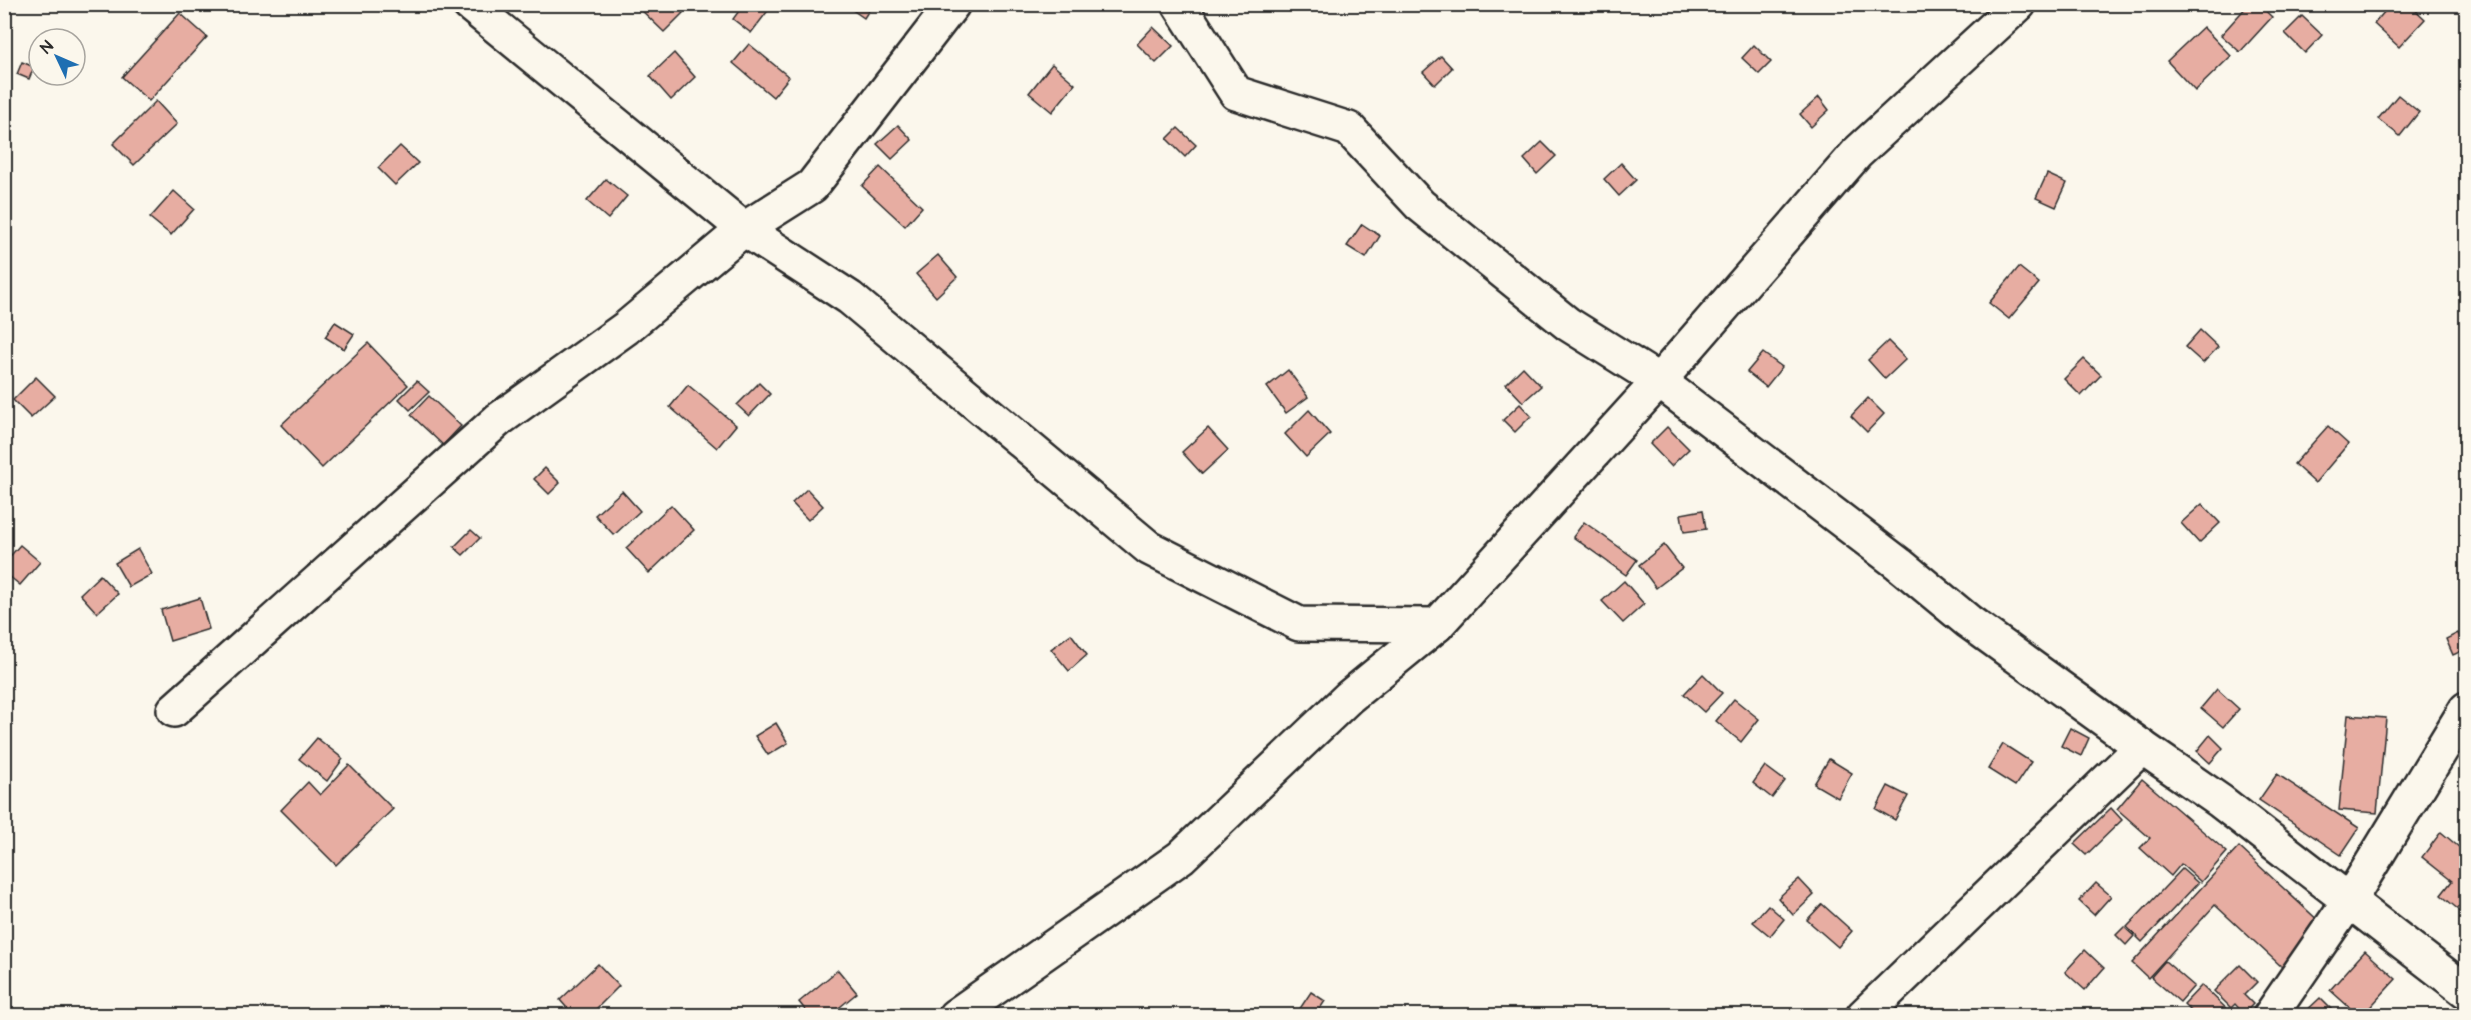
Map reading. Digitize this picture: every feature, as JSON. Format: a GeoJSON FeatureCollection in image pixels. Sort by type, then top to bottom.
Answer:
{"type":"FeatureCollection","features":[{"type":"Feature","properties":{"kind":"street"},"geometry":{"type":"LineString","coordinates":[[469,4],[744,230],[850,298],[1149,548],[1299,624],[1437,625]]}},
{"type":"Feature","properties":{"kind":"street"},"geometry":{"type":"LineString","coordinates":[[174,710],[498,420],[626,328],[744,230],[812,186],[953,4]]}},
{"type":"Feature","properties":{"kind":"street"},"geometry":{"type":"LineString","coordinates":[[1179,4],[1236,93],[1349,129],[1420,205],[1568,324],[1659,381],[1899,564],[1968,621],[2220,801],[2466,991]]}},
{"type":"Feature","properties":{"kind":"street"},"geometry":{"type":"LineString","coordinates":[[955,1015],[1181,857],[1349,697],[1437,625],[1659,381],[1857,153],[2019,4]]}},
{"type":"Feature","properties":{"kind":"street"},"geometry":{"type":"LineString","coordinates":[[2270,1016],[2349,901],[2466,709]]}},
{"type":"Feature","properties":{"kind":"street"},"geometry":{"type":"LineString","coordinates":[[1863,1016],[2142,747]]}},
{"type":"Feature","properties":{"kind":"building"},"geometry":{"type":"Polygon","coordinates":[[[635,4],[675,4],[683,13],[664,32],[635,4]]]}},
{"type":"Feature","properties":{"kind":"building"},"geometry":{"type":"Polygon","coordinates":[[[744,4],[773,4],[751,33],[733,19],[744,4]]]}},
{"type":"Feature","properties":{"kind":"building"},"geometry":{"type":"Polygon","coordinates":[[[844,4],[873,4],[864,18],[844,4]]]}},
{"type":"Feature","properties":{"kind":"building"},"geometry":{"type":"Polygon","coordinates":[[[2249,4],[2258,4],[2272,17],[2240,52],[2221,35],[2249,4]]]}},
{"type":"Feature","properties":{"kind":"building"},"geometry":{"type":"Polygon","coordinates":[[[2391,4],[2409,4],[2425,19],[2399,47],[2374,24],[2391,4]]]}},
{"type":"Feature","properties":{"kind":"building"},"geometry":{"type":"Polygon","coordinates":[[[180,13],[207,37],[149,101],[122,77],[180,13]]]}},
{"type":"Feature","properties":{"kind":"building"},"geometry":{"type":"Polygon","coordinates":[[[2302,16],[2322,35],[2305,53],[2285,33],[2302,16]]]}},
{"type":"Feature","properties":{"kind":"building"},"geometry":{"type":"Polygon","coordinates":[[[1153,27],[1173,46],[1156,63],[1137,44],[1153,27]]]}},
{"type":"Feature","properties":{"kind":"building"},"geometry":{"type":"Polygon","coordinates":[[[2203,27],[2231,56],[2195,91],[2167,61],[2203,27]]]}},
{"type":"Feature","properties":{"kind":"building"},"geometry":{"type":"Polygon","coordinates":[[[749,44],[789,77],[773,97],[733,63],[749,44]]]}},
{"type":"Feature","properties":{"kind":"building"},"geometry":{"type":"Polygon","coordinates":[[[1754,45],[1771,62],[1759,74],[1742,58],[1754,45]]]}},
{"type":"Feature","properties":{"kind":"building"},"geometry":{"type":"Polygon","coordinates":[[[674,53],[695,77],[671,100],[650,76],[674,53]]]}},
{"type":"Feature","properties":{"kind":"building"},"geometry":{"type":"Polygon","coordinates":[[[1441,56],[1452,68],[1435,85],[1423,72],[1441,56]]]}},
{"type":"Feature","properties":{"kind":"building"},"geometry":{"type":"Polygon","coordinates":[[[22,62],[27,64],[27,78],[17,74],[22,62]]]}},
{"type":"Feature","properties":{"kind":"building"},"geometry":{"type":"Polygon","coordinates":[[[1052,64],[1075,84],[1052,112],[1029,93],[1052,64]]]}},
{"type":"Feature","properties":{"kind":"building"},"geometry":{"type":"Polygon","coordinates":[[[2398,95],[2419,112],[2400,136],[2378,119],[2398,95]]]}},
{"type":"Feature","properties":{"kind":"building"},"geometry":{"type":"Polygon","coordinates":[[[1819,97],[1829,110],[1811,127],[1800,114],[1819,97]]]}},
{"type":"Feature","properties":{"kind":"building"},"geometry":{"type":"Polygon","coordinates":[[[156,101],[177,124],[134,165],[113,144],[156,101]]]}},
{"type":"Feature","properties":{"kind":"building"},"geometry":{"type":"Polygon","coordinates":[[[898,125],[912,140],[892,159],[877,144],[898,125]]]}},
{"type":"Feature","properties":{"kind":"building"},"geometry":{"type":"Polygon","coordinates":[[[1178,128],[1196,145],[1185,157],[1167,139],[1178,128]]]}},
{"type":"Feature","properties":{"kind":"building"},"geometry":{"type":"Polygon","coordinates":[[[1542,142],[1556,156],[1537,174],[1524,159],[1542,142]]]}},
{"type":"Feature","properties":{"kind":"building"},"geometry":{"type":"Polygon","coordinates":[[[400,146],[418,163],[395,185],[378,168],[400,146]]]}},
{"type":"Feature","properties":{"kind":"building"},"geometry":{"type":"Polygon","coordinates":[[[1621,163],[1636,180],[1619,196],[1604,179],[1621,163]]]}},
{"type":"Feature","properties":{"kind":"building"},"geometry":{"type":"Polygon","coordinates":[[[880,167],[922,207],[905,226],[862,186],[880,167]]]}},
{"type":"Feature","properties":{"kind":"building"},"geometry":{"type":"Polygon","coordinates":[[[2047,174],[2067,183],[2056,207],[2036,198],[2047,174]]]}},
{"type":"Feature","properties":{"kind":"building"},"geometry":{"type":"Polygon","coordinates":[[[606,179],[627,196],[608,219],[587,201],[606,179]]]}},
{"type":"Feature","properties":{"kind":"building"},"geometry":{"type":"Polygon","coordinates":[[[174,191],[194,209],[171,235],[150,218],[174,191]]]}},
{"type":"Feature","properties":{"kind":"building"},"geometry":{"type":"Polygon","coordinates":[[[1362,224],[1380,236],[1366,258],[1347,246],[1362,224]]]}},
{"type":"Feature","properties":{"kind":"building"},"geometry":{"type":"Polygon","coordinates":[[[938,255],[957,277],[936,297],[916,274],[938,255]]]}},
{"type":"Feature","properties":{"kind":"building"},"geometry":{"type":"Polygon","coordinates":[[[2019,267],[2039,283],[2009,319],[1989,303],[2019,267]]]}},
{"type":"Feature","properties":{"kind":"building"},"geometry":{"type":"Polygon","coordinates":[[[335,322],[354,334],[344,349],[325,337],[335,322]]]}},
{"type":"Feature","properties":{"kind":"building"},"geometry":{"type":"Polygon","coordinates":[[[2200,330],[2218,347],[2203,363],[2185,347],[2200,330]]]}},
{"type":"Feature","properties":{"kind":"building"},"geometry":{"type":"Polygon","coordinates":[[[1888,341],[1906,359],[1885,379],[1868,360],[1888,341]]]}},
{"type":"Feature","properties":{"kind":"building"},"geometry":{"type":"Polygon","coordinates":[[[368,343],[408,385],[322,468],[281,425],[368,343]]]}},
{"type":"Feature","properties":{"kind":"building"},"geometry":{"type":"Polygon","coordinates":[[[1763,353],[1782,367],[1766,387],[1747,372],[1763,353]]]}},
{"type":"Feature","properties":{"kind":"building"},"geometry":{"type":"Polygon","coordinates":[[[2084,359],[2101,375],[2081,396],[2064,379],[2084,359]]]}},
{"type":"Feature","properties":{"kind":"building"},"geometry":{"type":"Polygon","coordinates":[[[1523,367],[1541,386],[1523,402],[1506,384],[1523,367]]]}},
{"type":"Feature","properties":{"kind":"building"},"geometry":{"type":"Polygon","coordinates":[[[1288,370],[1308,397],[1286,413],[1267,387],[1288,370]]]}},
{"type":"Feature","properties":{"kind":"building"},"geometry":{"type":"Polygon","coordinates":[[[36,377],[55,396],[31,418],[13,400],[36,377]]]}},
{"type":"Feature","properties":{"kind":"building"},"geometry":{"type":"Polygon","coordinates":[[[417,381],[429,392],[410,410],[399,399],[417,381]]]}},
{"type":"Feature","properties":{"kind":"building"},"geometry":{"type":"Polygon","coordinates":[[[759,383],[770,394],[749,416],[737,405],[759,383]]]}},
{"type":"Feature","properties":{"kind":"building"},"geometry":{"type":"Polygon","coordinates":[[[688,385],[736,425],[717,448],[670,407],[688,385]]]}},
{"type":"Feature","properties":{"kind":"building"},"geometry":{"type":"Polygon","coordinates":[[[429,396],[461,426],[443,445],[411,415],[429,396]]]}},
{"type":"Feature","properties":{"kind":"building"},"geometry":{"type":"Polygon","coordinates":[[[1868,398],[1884,414],[1867,432],[1851,416],[1868,398]]]}},
{"type":"Feature","properties":{"kind":"building"},"geometry":{"type":"Polygon","coordinates":[[[1520,404],[1531,416],[1515,432],[1503,420],[1520,404]]]}},
{"type":"Feature","properties":{"kind":"building"},"geometry":{"type":"Polygon","coordinates":[[[1309,410],[1330,434],[1306,457],[1285,434],[1309,410]]]}},
{"type":"Feature","properties":{"kind":"building"},"geometry":{"type":"Polygon","coordinates":[[[2328,426],[2348,444],[2315,483],[2294,464],[2328,426]]]}},
{"type":"Feature","properties":{"kind":"building"},"geometry":{"type":"Polygon","coordinates":[[[1667,427],[1689,449],[1671,466],[1650,444],[1667,427]]]}},
{"type":"Feature","properties":{"kind":"building"},"geometry":{"type":"Polygon","coordinates":[[[1208,428],[1228,450],[1202,474],[1182,452],[1208,428]]]}},
{"type":"Feature","properties":{"kind":"building"},"geometry":{"type":"Polygon","coordinates":[[[545,468],[560,483],[549,494],[534,479],[545,468]]]}},
{"type":"Feature","properties":{"kind":"building"},"geometry":{"type":"Polygon","coordinates":[[[807,489],[823,506],[808,520],[792,503],[807,489]]]}},
{"type":"Feature","properties":{"kind":"building"},"geometry":{"type":"Polygon","coordinates":[[[622,491],[640,511],[614,535],[595,515],[622,491]]]}},
{"type":"Feature","properties":{"kind":"building"},"geometry":{"type":"Polygon","coordinates":[[[2202,504],[2220,523],[2199,543],[2181,523],[2202,504]]]}},
{"type":"Feature","properties":{"kind":"building"},"geometry":{"type":"Polygon","coordinates":[[[671,505],[694,530],[649,573],[626,548],[671,505]]]}},
{"type":"Feature","properties":{"kind":"building"},"geometry":{"type":"Polygon","coordinates":[[[1703,510],[1706,529],[1684,532],[1681,514],[1703,510]]]}},
{"type":"Feature","properties":{"kind":"building"},"geometry":{"type":"Polygon","coordinates":[[[1584,522],[1637,560],[1626,575],[1573,537],[1584,522]]]}},
{"type":"Feature","properties":{"kind":"building"},"geometry":{"type":"Polygon","coordinates":[[[471,530],[480,538],[463,555],[454,547],[471,530]]]}},
{"type":"Feature","properties":{"kind":"building"},"geometry":{"type":"Polygon","coordinates":[[[20,545],[40,562],[20,585],[4,572],[4,563],[20,545]]]}},
{"type":"Feature","properties":{"kind":"building"},"geometry":{"type":"Polygon","coordinates":[[[1664,545],[1682,568],[1656,588],[1639,565],[1664,545]]]}},
{"type":"Feature","properties":{"kind":"building"},"geometry":{"type":"Polygon","coordinates":[[[138,549],[152,574],[129,587],[115,563],[138,549]]]}},
{"type":"Feature","properties":{"kind":"building"},"geometry":{"type":"Polygon","coordinates":[[[100,575],[118,594],[97,613],[80,594],[100,575]]]}},
{"type":"Feature","properties":{"kind":"building"},"geometry":{"type":"Polygon","coordinates":[[[1624,581],[1644,604],[1623,623],[1602,601],[1624,581]]]}},
{"type":"Feature","properties":{"kind":"building"},"geometry":{"type":"Polygon","coordinates":[[[200,598],[209,629],[170,641],[161,610],[200,598]]]}},
{"type":"Feature","properties":{"kind":"building"},"geometry":{"type":"Polygon","coordinates":[[[2458,633],[2466,649],[2453,655],[2446,639],[2458,633]]]}},
{"type":"Feature","properties":{"kind":"building"},"geometry":{"type":"Polygon","coordinates":[[[1071,634],[1087,655],[1069,671],[1051,649],[1071,634]]]}},
{"type":"Feature","properties":{"kind":"building"},"geometry":{"type":"Polygon","coordinates":[[[1703,674],[1722,693],[1704,712],[1684,694],[1703,674]]]}},
{"type":"Feature","properties":{"kind":"building"},"geometry":{"type":"Polygon","coordinates":[[[2217,689],[2239,709],[2223,727],[2201,708],[2217,689]]]}},
{"type":"Feature","properties":{"kind":"building"},"geometry":{"type":"Polygon","coordinates":[[[1734,699],[1759,719],[1741,742],[1716,721],[1734,699]]]}},
{"type":"Feature","properties":{"kind":"building"},"geometry":{"type":"Polygon","coordinates":[[[2348,715],[2386,718],[2377,813],[2339,810],[2348,715]]]}},
{"type":"Feature","properties":{"kind":"building"},"geometry":{"type":"Polygon","coordinates":[[[776,723],[788,743],[768,755],[755,736],[776,723]]]}},
{"type":"Feature","properties":{"kind":"building"},"geometry":{"type":"Polygon","coordinates":[[[2070,728],[2089,738],[2081,756],[2061,746],[2070,728]]]}},
{"type":"Feature","properties":{"kind":"building"},"geometry":{"type":"Polygon","coordinates":[[[2210,735],[2223,748],[2210,763],[2197,751],[2210,735]]]}},
{"type":"Feature","properties":{"kind":"building"},"geometry":{"type":"Polygon","coordinates":[[[317,738],[343,759],[327,781],[299,759],[317,738]]]}},
{"type":"Feature","properties":{"kind":"building"},"geometry":{"type":"Polygon","coordinates":[[[2003,744],[2031,762],[2015,786],[1988,769],[2003,744]]]}},
{"type":"Feature","properties":{"kind":"building"},"geometry":{"type":"Polygon","coordinates":[[[1829,759],[1852,773],[1838,798],[1814,784],[1829,759]]]}},
{"type":"Feature","properties":{"kind":"building"},"geometry":{"type":"Polygon","coordinates":[[[349,765],[393,809],[336,865],[281,810],[308,782],[320,795],[349,765]]]}},
{"type":"Feature","properties":{"kind":"building"},"geometry":{"type":"Polygon","coordinates":[[[1765,766],[1785,781],[1772,798],[1753,783],[1765,766]]]}},
{"type":"Feature","properties":{"kind":"building"},"geometry":{"type":"Polygon","coordinates":[[[2277,774],[2359,828],[2341,855],[2259,800],[2277,774]]]}},
{"type":"Feature","properties":{"kind":"building"},"geometry":{"type":"Polygon","coordinates":[[[2142,779],[2227,852],[2201,882],[2181,864],[2171,876],[2140,848],[2150,838],[2117,809],[2142,779]]]}},
{"type":"Feature","properties":{"kind":"building"},"geometry":{"type":"Polygon","coordinates":[[[1888,786],[1908,796],[1895,820],[1876,809],[1888,786]]]}},
{"type":"Feature","properties":{"kind":"building"},"geometry":{"type":"Polygon","coordinates":[[[2111,808],[2122,820],[2086,855],[2074,844],[2111,808]]]}},
{"type":"Feature","properties":{"kind":"building"},"geometry":{"type":"Polygon","coordinates":[[[2441,832],[2466,853],[2466,916],[2441,895],[2452,881],[2422,857],[2441,832]]]}},
{"type":"Feature","properties":{"kind":"building"},"geometry":{"type":"Polygon","coordinates":[[[2239,847],[2323,925],[2283,968],[2215,905],[2148,978],[2132,963],[2239,847]]]}},
{"type":"Feature","properties":{"kind":"building"},"geometry":{"type":"Polygon","coordinates":[[[2182,869],[2198,883],[2142,942],[2127,927],[2182,869]]]}},
{"type":"Feature","properties":{"kind":"building"},"geometry":{"type":"Polygon","coordinates":[[[1799,879],[1814,895],[1793,915],[1778,898],[1799,879]]]}},
{"type":"Feature","properties":{"kind":"building"},"geometry":{"type":"Polygon","coordinates":[[[2096,883],[2111,896],[2094,915],[2079,901],[2096,883]]]}},
{"type":"Feature","properties":{"kind":"building"},"geometry":{"type":"Polygon","coordinates":[[[1822,904],[1852,931],[1838,947],[1807,920],[1822,904]]]}},
{"type":"Feature","properties":{"kind":"building"},"geometry":{"type":"Polygon","coordinates":[[[1768,905],[1784,919],[1770,936],[1753,922],[1768,905]]]}},
{"type":"Feature","properties":{"kind":"building"},"geometry":{"type":"Polygon","coordinates":[[[2124,927],[2134,936],[2126,945],[2116,935],[2124,927]]]}},
{"type":"Feature","properties":{"kind":"building"},"geometry":{"type":"Polygon","coordinates":[[[2085,950],[2104,968],[2085,990],[2065,972],[2085,950]]]}},
{"type":"Feature","properties":{"kind":"building"},"geometry":{"type":"Polygon","coordinates":[[[2365,951],[2396,979],[2362,1016],[2359,1016],[2330,990],[2365,951]]]}},
{"type":"Feature","properties":{"kind":"building"},"geometry":{"type":"Polygon","coordinates":[[[2165,961],[2194,986],[2180,1002],[2151,977],[2165,961]]]}},
{"type":"Feature","properties":{"kind":"building"},"geometry":{"type":"Polygon","coordinates":[[[598,964],[619,986],[589,1016],[574,1016],[560,1000],[598,964]]]}},
{"type":"Feature","properties":{"kind":"building"},"geometry":{"type":"Polygon","coordinates":[[[2240,965],[2257,982],[2244,995],[2253,1004],[2244,1014],[2235,1004],[2231,1008],[2214,991],[2240,965]]]}},
{"type":"Feature","properties":{"kind":"building"},"geometry":{"type":"Polygon","coordinates":[[[838,970],[857,993],[829,1016],[810,1016],[799,1002],[838,970]]]}},
{"type":"Feature","properties":{"kind":"building"},"geometry":{"type":"Polygon","coordinates":[[[2202,985],[2234,1016],[2196,1016],[2184,1004],[2202,985]]]}},
{"type":"Feature","properties":{"kind":"building"},"geometry":{"type":"Polygon","coordinates":[[[1311,992],[1325,1001],[1315,1016],[1295,1016],[1311,992]]]}},
{"type":"Feature","properties":{"kind":"building"},"geometry":{"type":"Polygon","coordinates":[[[2320,998],[2332,1010],[2326,1016],[2305,1016],[2303,1014],[2320,998]]]}}]}
